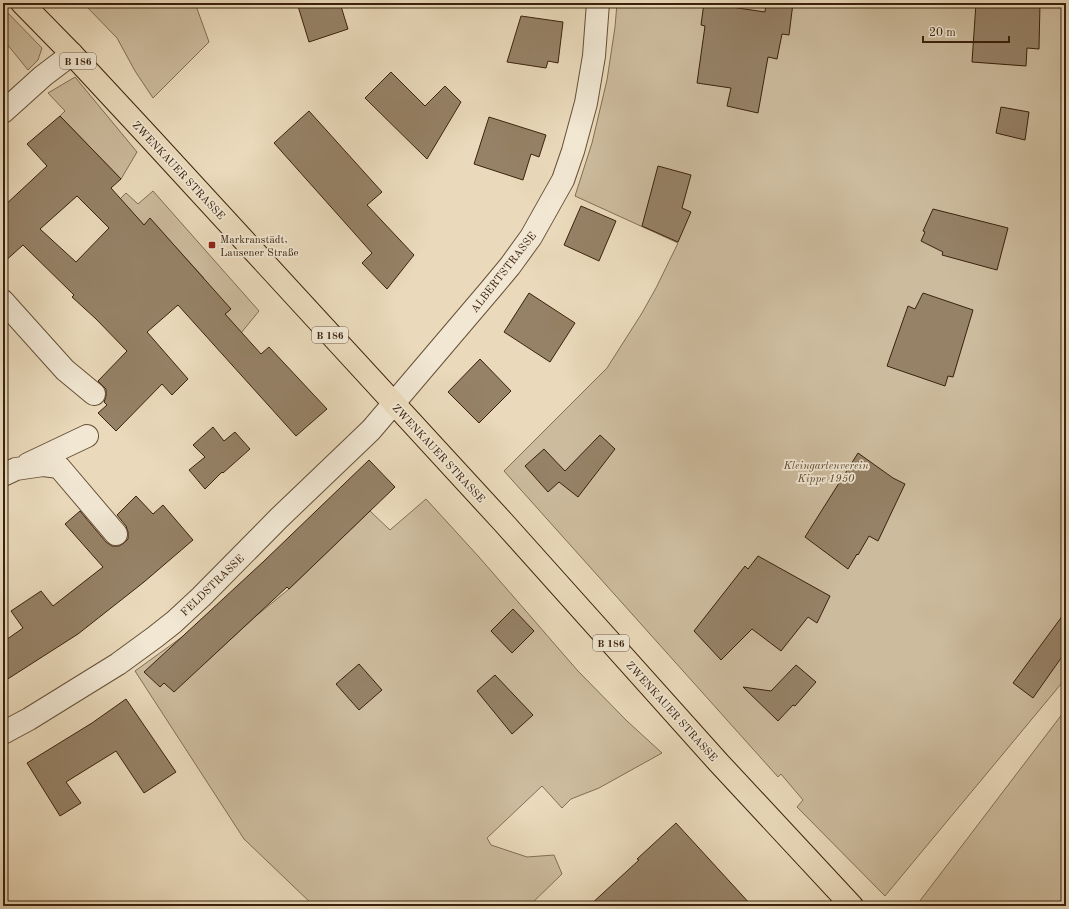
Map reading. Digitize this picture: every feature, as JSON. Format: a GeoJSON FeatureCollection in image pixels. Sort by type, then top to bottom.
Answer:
{"type":"FeatureCollection","features":[{"type":"Feature","properties":{"kind":"main road","name":"ZWENKAUER STRASSE"},"geometry":{"type":"LineString","coordinates":[[22,3],[72,54],[503,522],[719,763],[852,906]]}},
{"type":"Feature","properties":{"kind":"street","name":"ALBERTSTRASSE"},"geometry":{"type":"LineString","coordinates":[[393,404],[510,266],[531,237],[563,180],[573,151],[586,103],[594,56],[598,3]]}},
{"type":"Feature","properties":{"kind":"street"},"geometry":{"type":"LineString","coordinates":[[3,112],[43,76],[72,54]]}},
{"type":"Feature","properties":{"kind":"street"},"geometry":{"type":"LineString","coordinates":[[3,302],[65,370],[94,394]]}},
{"type":"Feature","properties":{"kind":"street","name":"FELDSTRASSE"},"geometry":{"type":"LineString","coordinates":[[3,733],[118,664],[174,622],[371,430],[393,404]]}},
{"type":"Feature","properties":{"kind":"street"},"geometry":{"type":"LineString","coordinates":[[9,472],[87,436]]}},
{"type":"Feature","properties":{"kind":"street"},"geometry":{"type":"LineString","coordinates":[[9,472],[43,465],[59,467],[116,534]]}},
{"type":"Feature","properties":{"kind":"green space"},"geometry":{"type":"Polygon","coordinates":[[[81,3],[195,3],[209,42],[153,98],[135,71],[117,38],[86,6],[81,3]]]}},
{"type":"Feature","properties":{"kind":"green space","name":"Kleingartenverein Kippe 1950"},"geometry":{"type":"Polygon","coordinates":[[[617,3],[1066,3],[1066,678],[885,896],[797,807],[803,800],[781,774],[778,777],[504,471],[607,368],[642,313],[678,243],[575,196],[592,143],[607,80],[617,3]]]}},
{"type":"Feature","properties":{"kind":"green space"},"geometry":{"type":"Polygon","coordinates":[[[3,8],[42,48],[38,60],[28,70],[3,40],[3,8]]]}},
{"type":"Feature","properties":{"kind":"green space"},"geometry":{"type":"Polygon","coordinates":[[[75,77],[137,152],[121,179],[60,116],[65,111],[48,93],[75,77]]]}},
{"type":"Feature","properties":{"kind":"green space"},"geometry":{"type":"Polygon","coordinates":[[[153,191],[259,311],[241,333],[225,314],[231,309],[197,284],[204,278],[150,219],[144,225],[120,199],[126,193],[138,204],[153,191]]]}},
{"type":"Feature","properties":{"kind":"green space"},"geometry":{"type":"Polygon","coordinates":[[[426,499],[479,557],[578,671],[627,721],[662,753],[599,788],[571,799],[562,808],[542,786],[487,838],[491,845],[527,857],[554,855],[562,874],[529,906],[314,906],[244,839],[135,671],[182,637],[205,663],[256,616],[289,589],[370,511],[390,530],[426,499]]]}},
{"type":"Feature","properties":{"kind":"green space"},"geometry":{"type":"Polygon","coordinates":[[[1066,709],[1066,906],[916,906],[1066,709]]]}},
{"type":"Feature","properties":{"kind":"building"},"geometry":{"type":"Polygon","coordinates":[[[297,3],[340,3],[348,29],[309,42],[297,3]]]}},
{"type":"Feature","properties":{"kind":"building"},"geometry":{"type":"Polygon","coordinates":[[[704,3],[765,12],[766,3],[793,3],[789,35],[782,34],[777,59],[768,57],[758,113],[727,106],[731,88],[697,83],[705,26],[701,25],[704,3]]]}},
{"type":"Feature","properties":{"kind":"building"},"geometry":{"type":"Polygon","coordinates":[[[976,3],[1040,3],[1039,49],[1027,48],[1026,66],[972,62],[976,3]]]}},
{"type":"Feature","properties":{"kind":"building"},"geometry":{"type":"Polygon","coordinates":[[[521,16],[563,22],[558,63],[548,61],[546,68],[507,62],[521,16]]]}},
{"type":"Feature","properties":{"kind":"building"},"geometry":{"type":"Polygon","coordinates":[[[391,72],[425,106],[445,86],[461,102],[427,159],[365,98],[391,72]]]}},
{"type":"Feature","properties":{"kind":"building"},"geometry":{"type":"Polygon","coordinates":[[[1001,107],[1029,112],[1025,140],[996,133],[1001,107]]]}},
{"type":"Feature","properties":{"kind":"building"},"geometry":{"type":"Polygon","coordinates":[[[309,111],[382,192],[367,205],[414,255],[387,289],[362,263],[372,253],[274,143],[309,111]]]}},
{"type":"Feature","properties":{"kind":"building"},"geometry":{"type":"Polygon","coordinates":[[[60,116],[121,179],[111,188],[144,225],[150,218],[231,309],[225,314],[261,354],[269,347],[327,409],[296,436],[178,305],[147,332],[188,379],[172,395],[162,384],[116,431],[98,413],[107,405],[104,402],[106,389],[98,381],[127,351],[72,297],[74,295],[23,245],[3,263],[3,207],[47,166],[27,144],[60,116]],[[77,196],[40,229],[76,262],[109,228],[77,196]]]}},
{"type":"Feature","properties":{"kind":"building"},"geometry":{"type":"Polygon","coordinates":[[[489,117],[546,135],[539,157],[531,154],[523,180],[474,164],[489,117]]]}},
{"type":"Feature","properties":{"kind":"building"},"geometry":{"type":"Polygon","coordinates":[[[658,166],[691,175],[682,208],[691,212],[678,242],[642,226],[658,166]]]}},
{"type":"Feature","properties":{"kind":"building"},"geometry":{"type":"Polygon","coordinates":[[[581,206],[616,221],[599,261],[564,245],[581,206]]]}},
{"type":"Feature","properties":{"kind":"building"},"geometry":{"type":"Polygon","coordinates":[[[933,209],[1008,228],[997,270],[942,255],[943,252],[921,241],[925,232],[923,231],[933,209]]]}},
{"type":"Feature","properties":{"kind":"building"},"geometry":{"type":"Polygon","coordinates":[[[529,293],[575,323],[550,362],[504,332],[529,293]]]}},
{"type":"Feature","properties":{"kind":"building"},"geometry":{"type":"Polygon","coordinates":[[[923,293],[973,310],[953,377],[948,376],[945,386],[887,366],[908,306],[915,309],[923,293]]]}},
{"type":"Feature","properties":{"kind":"building"},"geometry":{"type":"Polygon","coordinates":[[[480,359],[511,391],[479,423],[448,392],[480,359]]]}},
{"type":"Feature","properties":{"kind":"building"},"geometry":{"type":"Polygon","coordinates":[[[213,427],[224,441],[235,432],[250,449],[223,473],[222,472],[205,489],[189,470],[205,457],[193,445],[213,427]]]}},
{"type":"Feature","properties":{"kind":"building"},"geometry":{"type":"Polygon","coordinates":[[[600,435],[615,449],[578,497],[559,482],[548,492],[525,466],[544,449],[565,471],[600,435]]]}},
{"type":"Feature","properties":{"kind":"building"},"geometry":{"type":"Polygon","coordinates":[[[858,453],[893,478],[905,484],[878,541],[869,536],[848,569],[805,537],[858,453]]]}},
{"type":"Feature","properties":{"kind":"building"},"geometry":{"type":"Polygon","coordinates":[[[369,460],[395,487],[289,589],[287,587],[174,692],[164,683],[160,687],[144,672],[263,562],[369,460]]]}},
{"type":"Feature","properties":{"kind":"building"},"geometry":{"type":"Polygon","coordinates":[[[136,496],[153,514],[163,505],[193,540],[144,582],[78,634],[3,682],[3,642],[23,628],[11,611],[41,591],[53,606],[103,567],[65,524],[80,511],[106,542],[112,546],[119,546],[128,539],[128,532],[126,526],[117,515],[136,496]]]}},
{"type":"Feature","properties":{"kind":"building"},"geometry":{"type":"Polygon","coordinates":[[[758,556],[830,596],[817,623],[808,617],[781,651],[752,629],[721,660],[694,631],[745,566],[748,569],[758,556]]]}},
{"type":"Feature","properties":{"kind":"building"},"geometry":{"type":"Polygon","coordinates":[[[513,609],[534,631],[512,653],[491,631],[513,609]]]}},
{"type":"Feature","properties":{"kind":"building"},"geometry":{"type":"Polygon","coordinates":[[[1066,611],[1066,651],[1033,698],[1013,683],[1066,611]]]}},
{"type":"Feature","properties":{"kind":"building"},"geometry":{"type":"Polygon","coordinates":[[[359,664],[382,690],[359,710],[336,684],[359,664]]]}},
{"type":"Feature","properties":{"kind":"building"},"geometry":{"type":"Polygon","coordinates":[[[796,665],[816,682],[795,706],[793,705],[778,721],[743,687],[771,691],[796,665]]]}},
{"type":"Feature","properties":{"kind":"building"},"geometry":{"type":"Polygon","coordinates":[[[495,675],[533,715],[512,734],[477,691],[495,675]]]}},
{"type":"Feature","properties":{"kind":"building"},"geometry":{"type":"Polygon","coordinates":[[[126,699],[176,772],[144,793],[116,751],[66,782],[81,803],[60,816],[27,763],[92,723],[126,699]]]}},
{"type":"Feature","properties":{"kind":"building"},"geometry":{"type":"Polygon","coordinates":[[[676,823],[752,906],[589,906],[639,860],[637,859],[676,823]]]}},
{"type":"Feature","properties":{"kind":"place","name":"Markranstädt, Lausener Straße"},"geometry":{"type":"Point","coordinates":[212,245]}}]}
